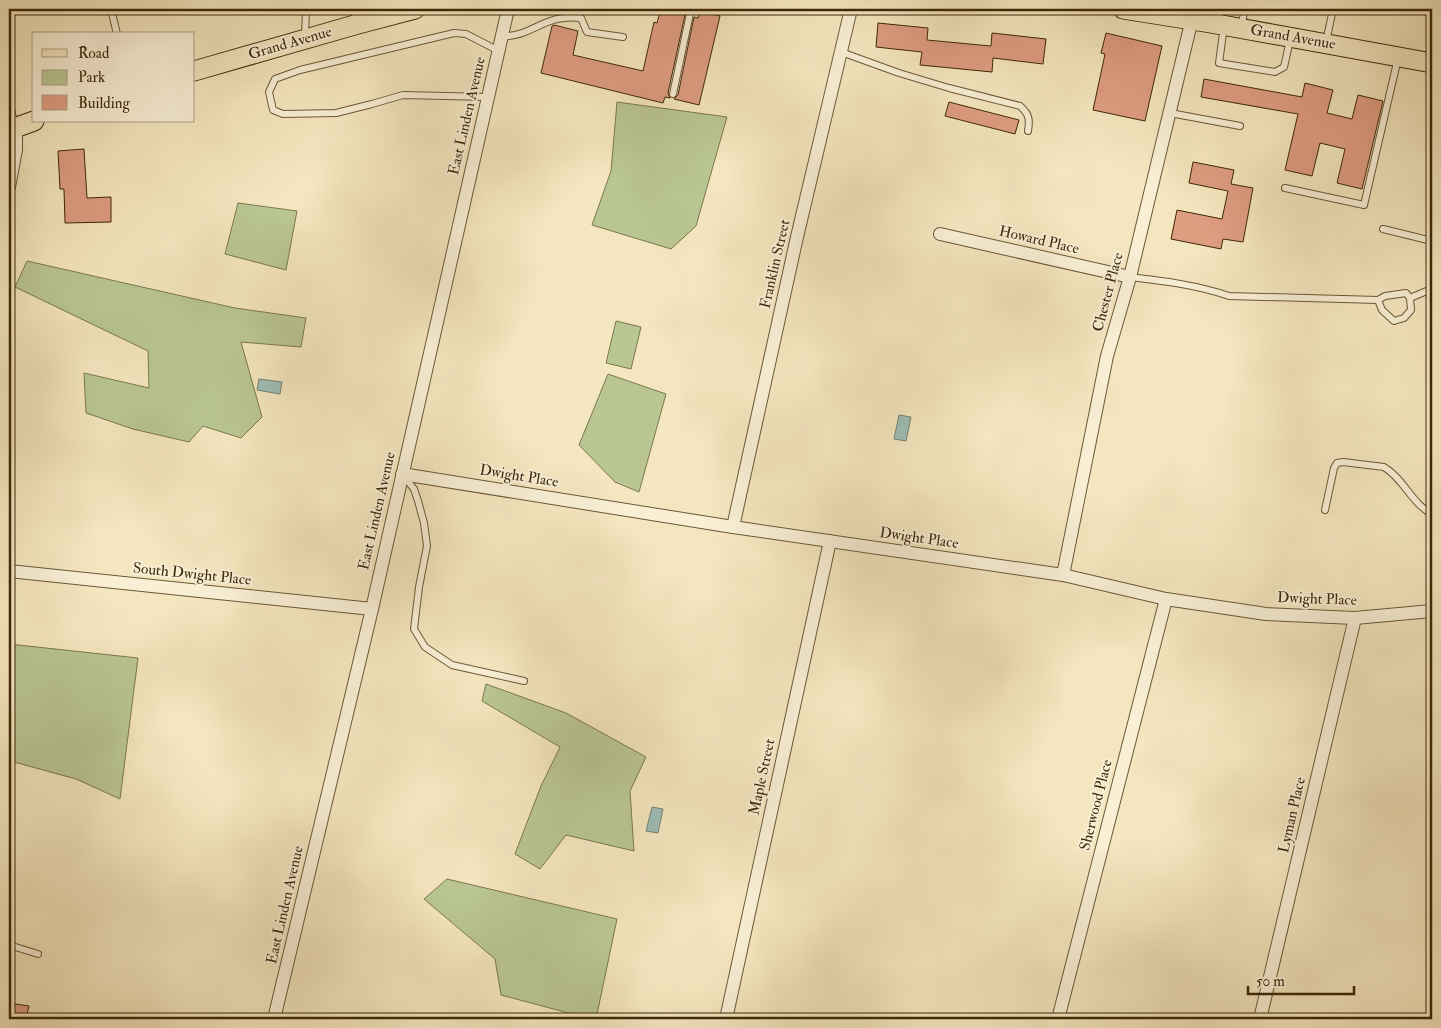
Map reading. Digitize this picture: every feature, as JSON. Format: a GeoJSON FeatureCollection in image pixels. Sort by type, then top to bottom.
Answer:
{"type":"FeatureCollection","features":[{"type":"Feature","properties":{"kind":"main road","name":"Grand Avenue"},"geometry":{"type":"LineString","coordinates":[[195,71],[305,38],[356,16],[415,9]]}},
{"type":"Feature","properties":{"kind":"main road","name":"Grand Avenue"},"geometry":{"type":"LineString","coordinates":[[1123,9],[1163,12],[1192,19],[1223,21],[1291,37],[1432,63]]}},
{"type":"Feature","properties":{"kind":"main road"},"geometry":{"type":"LineString","coordinates":[[12,129],[32,122]]}},
{"type":"Feature","properties":{"kind":"street","name":"East Linden Avenue"},"geometry":{"type":"LineString","coordinates":[[274,1019],[372,609],[508,9]]}},
{"type":"Feature","properties":{"kind":"street","name":"Franklin Street"},"geometry":{"type":"LineString","coordinates":[[733,527],[795,247],[851,9]]}},
{"type":"Feature","properties":{"kind":"street","name":"Chester Place"},"geometry":{"type":"LineString","coordinates":[[1063,575],[1107,356],[1130,277],[1192,19]]}},
{"type":"Feature","properties":{"kind":"street"},"geometry":{"type":"LineString","coordinates":[[9,187],[16,150],[12,129]]}},
{"type":"Feature","properties":{"kind":"street","name":"Howard Place"},"geometry":{"type":"LineString","coordinates":[[940,234],[1130,277]]}},
{"type":"Feature","properties":{"kind":"street","name":"Dwight Place"},"geometry":{"type":"LineString","coordinates":[[402,474],[733,527],[1063,575],[1166,599],[1266,614],[1355,618],[1432,611]]}},
{"type":"Feature","properties":{"kind":"street","name":"Maple Street"},"geometry":{"type":"LineString","coordinates":[[726,1019],[830,541]]}},
{"type":"Feature","properties":{"kind":"street","name":"South Dwight Place"},"geometry":{"type":"LineString","coordinates":[[9,571],[372,609]]}},
{"type":"Feature","properties":{"kind":"street","name":"Sherwood Place"},"geometry":{"type":"LineString","coordinates":[[1058,1019],[1166,599]]}},
{"type":"Feature","properties":{"kind":"street","name":"Lyman Place"},"geometry":{"type":"LineString","coordinates":[[1260,1019],[1355,618]]}},
{"type":"Feature","properties":{"kind":"lane"},"geometry":{"type":"LineString","coordinates":[[111,9],[117,32]]}},
{"type":"Feature","properties":{"kind":"lane"},"geometry":{"type":"LineString","coordinates":[[305,38],[306,9]]}},
{"type":"Feature","properties":{"kind":"lane"},"geometry":{"type":"LineString","coordinates":[[673,94],[691,9]]}},
{"type":"Feature","properties":{"kind":"lane"},"geometry":{"type":"LineString","coordinates":[[1245,9],[1223,21],[1219,63],[1275,72],[1284,67],[1291,37]]}},
{"type":"Feature","properties":{"kind":"lane"},"geometry":{"type":"LineString","coordinates":[[1326,43],[1333,9]]}},
{"type":"Feature","properties":{"kind":"lane"},"geometry":{"type":"LineString","coordinates":[[502,38],[524,33],[554,19],[568,16],[581,18],[587,32],[624,37]]}},
{"type":"Feature","properties":{"kind":"lane"},"geometry":{"type":"LineString","coordinates":[[488,97],[403,95],[336,113],[283,114],[273,110],[269,92],[275,79],[300,70],[454,33],[466,34],[499,51]]}},
{"type":"Feature","properties":{"kind":"lane"},"geometry":{"type":"LineString","coordinates":[[842,52],[940,86],[1020,106],[1028,113],[1030,121],[1028,131]]}},
{"type":"Feature","properties":{"kind":"lane"},"geometry":{"type":"LineString","coordinates":[[1285,188],[1364,205],[1398,57]]}},
{"type":"Feature","properties":{"kind":"lane"},"geometry":{"type":"LineString","coordinates":[[9,101],[12,129]]}},
{"type":"Feature","properties":{"kind":"lane"},"geometry":{"type":"LineString","coordinates":[[1170,113],[1240,126]]}},
{"type":"Feature","properties":{"kind":"lane"},"geometry":{"type":"LineString","coordinates":[[1383,229],[1432,242]]}},
{"type":"Feature","properties":{"kind":"lane"},"geometry":{"type":"LineString","coordinates":[[1130,277],[1189,285],[1229,296],[1378,300],[1385,296],[1406,293],[1410,298],[1411,310],[1404,318],[1394,321],[1382,310],[1378,300]]}},
{"type":"Feature","properties":{"kind":"lane"},"geometry":{"type":"LineString","coordinates":[[1410,298],[1432,290]]}},
{"type":"Feature","properties":{"kind":"lane"},"geometry":{"type":"LineString","coordinates":[[1326,510],[1334,468],[1337,463],[1342,462],[1388,470],[1424,510],[1432,514]]}},
{"type":"Feature","properties":{"kind":"lane"},"geometry":{"type":"LineString","coordinates":[[402,474],[414,489],[424,523],[427,546],[419,587],[414,629],[425,647],[452,665],[524,681]]}},
{"type":"Feature","properties":{"kind":"lane"},"geometry":{"type":"LineString","coordinates":[[9,945],[38,954]]}},
{"type":"Feature","properties":{"kind":"green space"},"geometry":{"type":"Polygon","coordinates":[[[617,102],[727,117],[696,226],[671,249],[592,225],[611,171],[617,102]]]}},
{"type":"Feature","properties":{"kind":"green space"},"geometry":{"type":"Polygon","coordinates":[[[238,203],[297,211],[286,270],[225,254],[238,203]]]}},
{"type":"Feature","properties":{"kind":"green space"},"geometry":{"type":"Polygon","coordinates":[[[27,261],[235,308],[306,318],[301,347],[241,342],[262,417],[241,438],[203,426],[189,442],[133,429],[86,413],[84,373],[149,388],[148,351],[15,287],[27,261]]]}},
{"type":"Feature","properties":{"kind":"green space"},"geometry":{"type":"Polygon","coordinates":[[[616,321],[641,327],[631,369],[606,363],[616,321]]]}},
{"type":"Feature","properties":{"kind":"green space"},"geometry":{"type":"Polygon","coordinates":[[[608,374],[666,394],[639,492],[615,482],[579,445],[608,374]]]}},
{"type":"Feature","properties":{"kind":"green space"},"geometry":{"type":"Polygon","coordinates":[[[9,644],[138,658],[120,799],[76,779],[14,762],[9,785],[9,644]]]}},
{"type":"Feature","properties":{"kind":"green space"},"geometry":{"type":"Polygon","coordinates":[[[486,684],[566,713],[646,757],[630,791],[634,851],[566,835],[540,869],[515,854],[541,786],[560,747],[482,701],[486,684]]]}},
{"type":"Feature","properties":{"kind":"green space"},"geometry":{"type":"Polygon","coordinates":[[[447,879],[617,919],[596,1019],[501,995],[495,959],[424,899],[447,879]]]}},
{"type":"Feature","properties":{"kind":"water"},"geometry":{"type":"Polygon","coordinates":[[[259,379],[282,382],[280,394],[257,390],[259,379]]]}},
{"type":"Feature","properties":{"kind":"water"},"geometry":{"type":"Polygon","coordinates":[[[899,415],[911,417],[906,441],[894,439],[899,415]]]}},
{"type":"Feature","properties":{"kind":"water"},"geometry":{"type":"Polygon","coordinates":[[[652,807],[663,809],[658,833],[646,831],[652,807]]]}},
{"type":"Feature","properties":{"kind":"building"},"geometry":{"type":"Polygon","coordinates":[[[661,9],[685,15],[668,93],[670,98],[665,97],[663,103],[541,73],[552,26],[554,25],[578,31],[573,55],[643,71],[654,22],[657,23],[661,9]]]}},
{"type":"Feature","properties":{"kind":"building"},"geometry":{"type":"Polygon","coordinates":[[[700,11],[720,16],[699,105],[674,99],[678,95],[694,17],[698,18],[700,11]]]}},
{"type":"Feature","properties":{"kind":"building"},"geometry":{"type":"Polygon","coordinates":[[[878,23],[928,28],[927,40],[991,46],[992,33],[1046,39],[1043,64],[993,58],[992,72],[920,65],[922,52],[876,47],[878,23]]]}},
{"type":"Feature","properties":{"kind":"building"},"geometry":{"type":"Polygon","coordinates":[[[1106,33],[1162,46],[1145,121],[1093,110],[1105,54],[1101,53],[1106,33]]]}},
{"type":"Feature","properties":{"kind":"building"},"geometry":{"type":"Polygon","coordinates":[[[1204,79],[1302,97],[1305,83],[1333,90],[1327,113],[1352,119],[1358,95],[1383,101],[1362,189],[1337,183],[1345,149],[1320,143],[1312,176],[1285,170],[1298,114],[1201,97],[1204,79]]]}},
{"type":"Feature","properties":{"kind":"building"},"geometry":{"type":"Polygon","coordinates":[[[949,102],[1019,120],[1015,134],[945,116],[949,102]]]}},
{"type":"Feature","properties":{"kind":"building"},"geometry":{"type":"Polygon","coordinates":[[[84,149],[87,198],[111,197],[111,222],[65,223],[64,189],[60,189],[58,151],[84,149]]]}},
{"type":"Feature","properties":{"kind":"building"},"geometry":{"type":"Polygon","coordinates":[[[1193,162],[1234,170],[1231,184],[1253,188],[1243,242],[1223,239],[1221,249],[1171,239],[1177,210],[1222,219],[1228,191],[1189,183],[1193,162]]]}},
{"type":"Feature","properties":{"kind":"building"},"geometry":{"type":"Polygon","coordinates":[[[9,1003],[29,1006],[26,1019],[9,1019],[9,1003]]]}}]}
